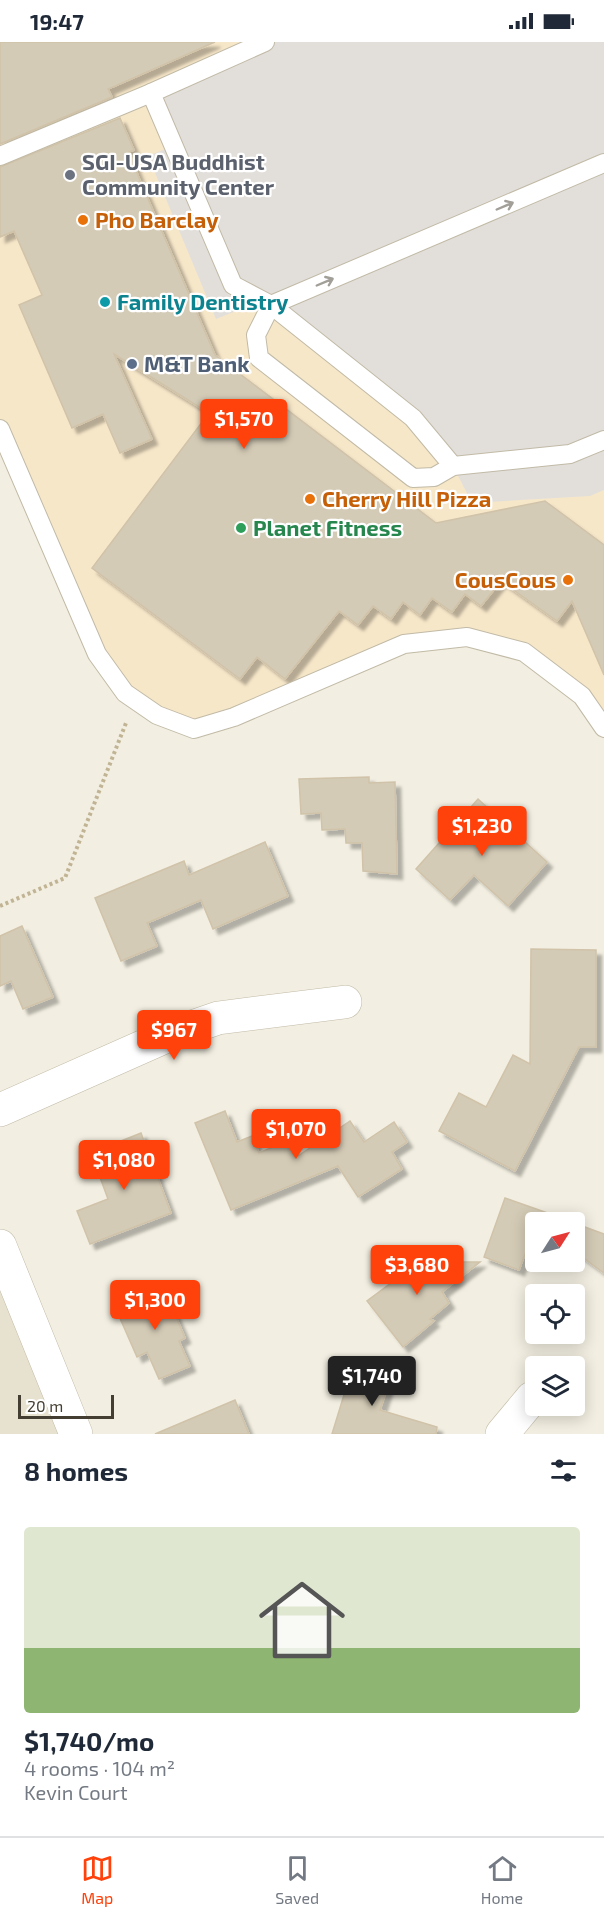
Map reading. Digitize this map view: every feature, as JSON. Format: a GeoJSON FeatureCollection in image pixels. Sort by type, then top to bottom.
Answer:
{"type":"FeatureCollection","features":[{"type":"Feature","properties":{"kind":"street"},"geometry":{"type":"LineString","coordinates":[[0,1110],[169,1035],[218,1018],[345,1002]]}},
{"type":"Feature","properties":{"kind":"street"},"geometry":{"type":"LineString","coordinates":[[0,1246],[76,1434]]}},
{"type":"Feature","properties":{"kind":"street"},"geometry":{"type":"LineString","coordinates":[[502,1434],[525,1406]]}},
{"type":"Feature","properties":{"kind":"lane"},"geometry":{"type":"LineString","coordinates":[[0,156],[265,42]]}},
{"type":"Feature","properties":{"kind":"lane"},"geometry":{"type":"LineString","coordinates":[[151,93],[232,285],[271,305],[413,418],[453,466]]}},
{"type":"Feature","properties":{"kind":"lane"},"geometry":{"type":"LineString","coordinates":[[604,163],[271,305],[256,336],[259,358],[413,478],[434,477],[453,466],[570,454],[604,440]]}},
{"type":"Feature","properties":{"kind":"lane"},"geometry":{"type":"LineString","coordinates":[[0,429],[97,654],[125,693],[158,715],[194,729],[234,717],[404,644],[466,637],[524,652],[582,696],[604,728]]}},
{"type":"Feature","properties":{"kind":"path"},"geometry":{"type":"LineString","coordinates":[[0,906],[64,878],[136,700]]}},
{"type":"Feature","properties":{"kind":"shaded area"},"geometry":{"type":"Polygon","coordinates":[[[0,42],[604,42],[604,728],[524,652],[467,637],[404,644],[194,729],[125,693],[0,429],[0,42]]]}},
{"type":"Feature","properties":{"kind":"shaded area"},"geometry":{"type":"Polygon","coordinates":[[[265,42],[604,42],[604,490],[590,496],[472,503],[453,466],[413,418],[272,305],[236,311],[216,319],[148,156],[173,146],[151,93],[265,42]]]}},
{"type":"Feature","properties":{"kind":"shaded area"},"geometry":{"type":"Polygon","coordinates":[[[0,1254],[81,1434],[0,1434],[0,1254]]]}},
{"type":"Feature","properties":{"kind":"building"},"geometry":{"type":"Polygon","coordinates":[[[0,42],[215,42],[108,89],[112,97],[0,144],[0,42]]]}},
{"type":"Feature","properties":{"kind":"building"},"geometry":{"type":"Polygon","coordinates":[[[120,118],[134,150],[129,152],[139,178],[215,355],[436,523],[545,501],[604,545],[604,675],[572,601],[557,621],[501,581],[481,606],[465,594],[452,612],[432,598],[420,615],[403,602],[391,619],[373,606],[358,625],[339,611],[285,679],[257,657],[240,679],[92,568],[209,413],[114,354],[152,439],[120,453],[103,414],[72,428],[19,305],[42,295],[14,231],[0,237],[0,167],[120,118]]]}},
{"type":"Feature","properties":{"kind":"building"},"geometry":{"type":"Polygon","coordinates":[[[369,777],[369,783],[395,782],[397,874],[363,871],[362,843],[346,843],[345,829],[322,830],[321,813],[301,814],[299,779],[369,777]]]}},
{"type":"Feature","properties":{"kind":"building"},"geometry":{"type":"Polygon","coordinates":[[[478,799],[547,862],[508,906],[474,875],[450,900],[416,869],[478,799]]]}},
{"type":"Feature","properties":{"kind":"building"},"geometry":{"type":"Polygon","coordinates":[[[265,842],[288,896],[213,929],[201,900],[147,923],[157,946],[121,961],[95,898],[184,861],[189,875],[265,842]]]}},
{"type":"Feature","properties":{"kind":"building"},"geometry":{"type":"Polygon","coordinates":[[[22,926],[53,997],[23,1009],[11,981],[0,986],[0,936],[22,926]]]}},
{"type":"Feature","properties":{"kind":"building"},"geometry":{"type":"Polygon","coordinates":[[[531,949],[596,950],[596,1047],[579,1047],[515,1171],[439,1131],[459,1093],[486,1107],[513,1055],[530,1064],[531,949]]]}},
{"type":"Feature","properties":{"kind":"building"},"geometry":{"type":"Polygon","coordinates":[[[225,1111],[237,1142],[252,1136],[259,1153],[287,1141],[295,1158],[350,1121],[364,1142],[394,1122],[407,1142],[392,1152],[402,1169],[358,1197],[338,1166],[231,1210],[195,1123],[225,1111]]]}},
{"type":"Feature","properties":{"kind":"building"},"geometry":{"type":"Polygon","coordinates":[[[141,1133],[171,1213],[90,1244],[77,1211],[108,1199],[91,1153],[141,1133]]]}},
{"type":"Feature","properties":{"kind":"building"},"geometry":{"type":"Polygon","coordinates":[[[505,1198],[545,1212],[525,1212],[525,1254],[519,1270],[484,1257],[505,1198]]]}},
{"type":"Feature","properties":{"kind":"building"},"geometry":{"type":"Polygon","coordinates":[[[585,1227],[604,1234],[604,1273],[585,1259],[585,1227]]]}},
{"type":"Feature","properties":{"kind":"building"},"geometry":{"type":"Polygon","coordinates":[[[434,1251],[442,1262],[480,1262],[442,1292],[449,1303],[430,1319],[434,1321],[403,1347],[367,1301],[434,1251]]]}},
{"type":"Feature","properties":{"kind":"building"},"geometry":{"type":"Polygon","coordinates":[[[163,1286],[185,1338],[179,1341],[190,1366],[159,1379],[147,1352],[137,1357],[115,1307],[163,1286]]]}},
{"type":"Feature","properties":{"kind":"building"},"geometry":{"type":"Polygon","coordinates":[[[354,1362],[392,1374],[380,1410],[437,1427],[436,1434],[332,1434],[354,1362]]]}},
{"type":"Feature","properties":{"kind":"building"},"geometry":{"type":"Polygon","coordinates":[[[235,1400],[249,1434],[155,1434],[235,1400]]]}},
{"type":"Feature","properties":{"kind":"place","name":"SGI-USA Buddhist Community Center"},"geometry":{"type":"Point","coordinates":[70,175]}},
{"type":"Feature","properties":{"kind":"place","name":"Pho Barclay"},"geometry":{"type":"Point","coordinates":[83,220]}},
{"type":"Feature","properties":{"kind":"place","name":"Family Dentistry"},"geometry":{"type":"Point","coordinates":[105,302]}},
{"type":"Feature","properties":{"kind":"place","name":"M&T Bank"},"geometry":{"type":"Point","coordinates":[132,364]}},
{"type":"Feature","properties":{"kind":"place","name":"Cherry Hill Pizza"},"geometry":{"type":"Point","coordinates":[310,499]}},
{"type":"Feature","properties":{"kind":"place","name":"Planet Fitness"},"geometry":{"type":"Point","coordinates":[241,528]}},
{"type":"Feature","properties":{"kind":"place","name":"CousCous"},"geometry":{"type":"Point","coordinates":[568,580]}}]}
